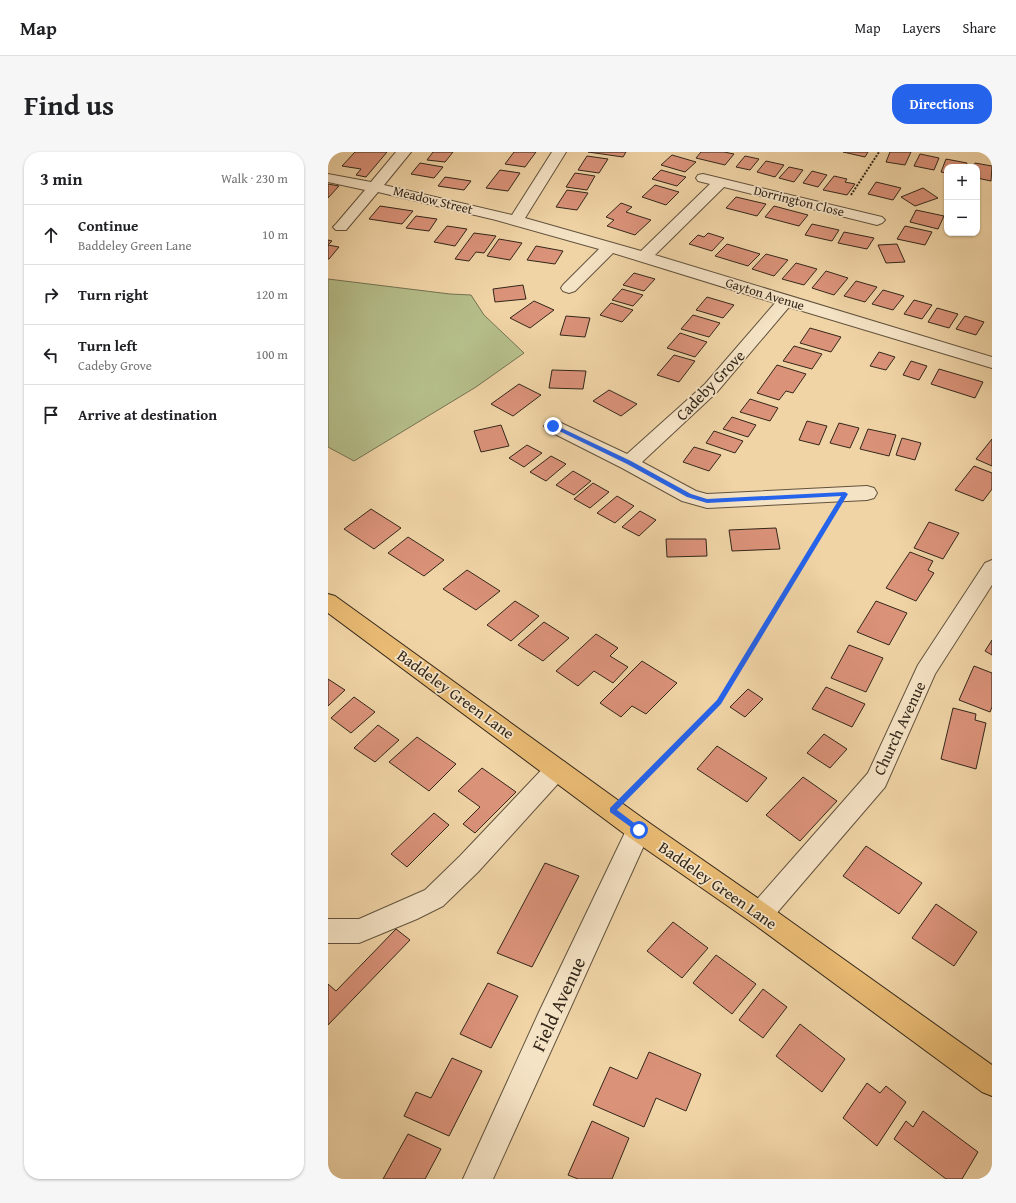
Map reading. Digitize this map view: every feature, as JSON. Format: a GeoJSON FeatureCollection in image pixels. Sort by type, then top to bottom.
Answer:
{"type":"FeatureCollection","features":[{"type":"Feature","properties":{"kind":"main road","name":"Baddeley Green Lane"},"geometry":{"type":"LineString","coordinates":[[328,602],[557,768],[639,830],[760,914],[992,1082]]}},
{"type":"Feature","properties":{"kind":"street"},"geometry":{"type":"LineString","coordinates":[[329,216],[344,223],[404,152]]}},
{"type":"Feature","properties":{"kind":"street"},"geometry":{"type":"LineString","coordinates":[[516,220],[559,152]]}},
{"type":"Feature","properties":{"kind":"street","name":"Meadow Street"},"geometry":{"type":"LineString","coordinates":[[328,178],[376,186],[516,220],[538,227]]}},
{"type":"Feature","properties":{"kind":"street","name":"Dorrington Close"},"geometry":{"type":"LineString","coordinates":[[703,178],[877,220]]}},
{"type":"Feature","properties":{"kind":"street"},"geometry":{"type":"LineString","coordinates":[[646,256],[721,182]]}},
{"type":"Feature","properties":{"kind":"street","name":"Gayton Avenue"},"geometry":{"type":"LineString","coordinates":[[538,227],[646,256],[786,301],[992,363]]}},
{"type":"Feature","properties":{"kind":"street"},"geometry":{"type":"LineString","coordinates":[[567,290],[610,246]]}},
{"type":"Feature","properties":{"kind":"street","name":"Cadeby Grove"},"geometry":{"type":"LineString","coordinates":[[629,463],[711,388],[786,301]]}},
{"type":"Feature","properties":{"kind":"street"},"geometry":{"type":"LineString","coordinates":[[538,437],[559,421],[629,463],[689,496],[707,501],[867,493]]}},
{"type":"Feature","properties":{"kind":"street","name":"Church Avenue"},"geometry":{"type":"LineString","coordinates":[[760,914],[876,780],[926,671],[992,568]]}},
{"type":"Feature","properties":{"kind":"street"},"geometry":{"type":"LineString","coordinates":[[328,931],[359,931],[408,911],[434,898],[469,864],[557,768]]}},
{"type":"Feature","properties":{"kind":"street","name":"Field Avenue"},"geometry":{"type":"LineString","coordinates":[[478,1179],[549,1022],[639,830]]}},
{"type":"Feature","properties":{"kind":"path"},"geometry":{"type":"LineString","coordinates":[[841,211],[879,152]]}},
{"type":"Feature","properties":{"kind":"path"},"geometry":{"type":"LineString","coordinates":[[612,810],[719,702],[845,494]]}},
{"type":"Feature","properties":{"kind":"green space"},"geometry":{"type":"Polygon","coordinates":[[[328,279],[450,294],[471,295],[484,315],[524,353],[476,387],[354,461],[328,447],[328,279]]]}},
{"type":"Feature","properties":{"kind":"building"},"geometry":{"type":"Polygon","coordinates":[[[355,152],[387,152],[366,177],[356,175],[361,169],[342,166],[355,152]]]}},
{"type":"Feature","properties":{"kind":"building"},"geometry":{"type":"Polygon","coordinates":[[[433,152],[453,152],[445,162],[427,160],[433,152]]]}},
{"type":"Feature","properties":{"kind":"building"},"geometry":{"type":"Polygon","coordinates":[[[514,152],[536,152],[525,167],[505,164],[514,152]]]}},
{"type":"Feature","properties":{"kind":"building"},"geometry":{"type":"Polygon","coordinates":[[[588,152],[626,152],[623,157],[588,152]]]}},
{"type":"Feature","properties":{"kind":"building"},"geometry":{"type":"Polygon","coordinates":[[[701,152],[724,152],[734,154],[725,165],[696,158],[701,152]]]}},
{"type":"Feature","properties":{"kind":"building"},"geometry":{"type":"Polygon","coordinates":[[[843,152],[868,152],[865,157],[843,152]]]}},
{"type":"Feature","properties":{"kind":"building"},"geometry":{"type":"Polygon","coordinates":[[[890,152],[911,152],[905,165],[886,162],[890,152]]]}},
{"type":"Feature","properties":{"kind":"building"},"geometry":{"type":"Polygon","coordinates":[[[920,154],[939,158],[934,170],[914,166],[920,154]]]}},
{"type":"Feature","properties":{"kind":"building"},"geometry":{"type":"Polygon","coordinates":[[[672,155],[696,162],[685,172],[661,165],[672,155]]]}},
{"type":"Feature","properties":{"kind":"building"},"geometry":{"type":"Polygon","coordinates":[[[587,156],[608,159],[599,173],[578,170],[587,156]]]}},
{"type":"Feature","properties":{"kind":"building"},"geometry":{"type":"Polygon","coordinates":[[[745,156],[759,159],[750,170],[736,167],[745,156]]]}},
{"type":"Feature","properties":{"kind":"building"},"geometry":{"type":"Polygon","coordinates":[[[946,159],[967,163],[966,164],[944,164],[946,159]]]}},
{"type":"Feature","properties":{"kind":"building"},"geometry":{"type":"Polygon","coordinates":[[[766,161],[784,165],[775,177],[757,172],[766,161]]]}},
{"type":"Feature","properties":{"kind":"building"},"geometry":{"type":"Polygon","coordinates":[[[420,163],[443,167],[434,178],[411,174],[420,163]]]}},
{"type":"Feature","properties":{"kind":"building"},"geometry":{"type":"Polygon","coordinates":[[[975,163],[992,166],[991,181],[980,179],[980,164],[975,163]]]}},
{"type":"Feature","properties":{"kind":"building"},"geometry":{"type":"Polygon","coordinates":[[[944,164],[944,172],[941,172],[944,164]]]}},
{"type":"Feature","properties":{"kind":"building"},"geometry":{"type":"Polygon","coordinates":[[[789,167],[803,170],[794,182],[779,178],[789,167]]]}},
{"type":"Feature","properties":{"kind":"building"},"geometry":{"type":"Polygon","coordinates":[[[500,170],[520,173],[508,191],[486,188],[500,170]]]}},
{"type":"Feature","properties":{"kind":"building"},"geometry":{"type":"Polygon","coordinates":[[[661,170],[686,177],[677,186],[652,179],[661,170]]]}},
{"type":"Feature","properties":{"kind":"building"},"geometry":{"type":"Polygon","coordinates":[[[812,171],[827,175],[818,187],[803,183],[812,171]]]}},
{"type":"Feature","properties":{"kind":"building"},"geometry":{"type":"Polygon","coordinates":[[[575,173],[595,176],[587,190],[566,187],[575,173]]]}},
{"type":"Feature","properties":{"kind":"building"},"geometry":{"type":"Polygon","coordinates":[[[834,176],[847,179],[845,182],[855,184],[847,195],[823,190],[834,176]]]}},
{"type":"Feature","properties":{"kind":"building"},"geometry":{"type":"Polygon","coordinates":[[[445,177],[471,181],[464,190],[438,186],[445,177]]]}},
{"type":"Feature","properties":{"kind":"building"},"geometry":{"type":"Polygon","coordinates":[[[876,182],[901,188],[893,200],[868,194],[876,182]]]}},
{"type":"Feature","properties":{"kind":"building"},"geometry":{"type":"Polygon","coordinates":[[[328,184],[339,186],[328,198],[328,184]]]}},
{"type":"Feature","properties":{"kind":"building"},"geometry":{"type":"Polygon","coordinates":[[[655,185],[679,192],[666,205],[642,197],[655,185]]]}},
{"type":"Feature","properties":{"kind":"building"},"geometry":{"type":"Polygon","coordinates":[[[923,188],[938,198],[915,206],[901,197],[923,188]]]}},
{"type":"Feature","properties":{"kind":"building"},"geometry":{"type":"Polygon","coordinates":[[[567,190],[588,193],[577,210],[556,207],[567,190]]]}},
{"type":"Feature","properties":{"kind":"building"},"geometry":{"type":"Polygon","coordinates":[[[736,197],[766,204],[757,216],[726,208],[736,197]]]}},
{"type":"Feature","properties":{"kind":"building"},"geometry":{"type":"Polygon","coordinates":[[[621,203],[632,207],[626,212],[651,220],[635,235],[607,226],[614,220],[606,217],[621,203]]]}},
{"type":"Feature","properties":{"kind":"building"},"geometry":{"type":"Polygon","coordinates":[[[380,206],[413,211],[402,224],[369,219],[380,206]]]}},
{"type":"Feature","properties":{"kind":"building"},"geometry":{"type":"Polygon","coordinates":[[[774,206],[808,215],[799,226],[765,217],[774,206]]]}},
{"type":"Feature","properties":{"kind":"building"},"geometry":{"type":"Polygon","coordinates":[[[916,210],[944,216],[938,229],[910,222],[916,210]]]}},
{"type":"Feature","properties":{"kind":"building"},"geometry":{"type":"Polygon","coordinates":[[[416,216],[437,219],[429,231],[406,228],[416,216]]]}},
{"type":"Feature","properties":{"kind":"building"},"geometry":{"type":"Polygon","coordinates":[[[812,224],[839,230],[832,241],[805,235],[812,224]]]}},
{"type":"Feature","properties":{"kind":"building"},"geometry":{"type":"Polygon","coordinates":[[[447,226],[467,229],[455,246],[434,242],[447,226]]]}},
{"type":"Feature","properties":{"kind":"building"},"geometry":{"type":"Polygon","coordinates":[[[905,226],[932,232],[925,245],[897,239],[905,226]]]}},
{"type":"Feature","properties":{"kind":"building"},"geometry":{"type":"Polygon","coordinates":[[[844,232],[874,238],[867,249],[838,243],[844,232]]]}},
{"type":"Feature","properties":{"kind":"building"},"geometry":{"type":"Polygon","coordinates":[[[474,233],[496,236],[484,253],[476,252],[469,261],[455,259],[474,233]]]}},
{"type":"Feature","properties":{"kind":"building"},"geometry":{"type":"Polygon","coordinates":[[[708,233],[724,238],[712,251],[689,244],[698,235],[704,237],[708,233]]]}},
{"type":"Feature","properties":{"kind":"building"},"geometry":{"type":"Polygon","coordinates":[[[499,239],[522,243],[510,260],[487,256],[499,239]]]}},
{"type":"Feature","properties":{"kind":"building"},"geometry":{"type":"Polygon","coordinates":[[[727,244],[760,254],[748,266],[715,256],[727,244]]]}},
{"type":"Feature","properties":{"kind":"building"},"geometry":{"type":"Polygon","coordinates":[[[897,244],[905,262],[886,263],[878,245],[897,244]]]}},
{"type":"Feature","properties":{"kind":"building"},"geometry":{"type":"Polygon","coordinates":[[[328,245],[339,247],[329,259],[328,259],[328,245]]]}},
{"type":"Feature","properties":{"kind":"building"},"geometry":{"type":"Polygon","coordinates":[[[536,246],[563,251],[555,264],[527,260],[536,246]]]}},
{"type":"Feature","properties":{"kind":"building"},"geometry":{"type":"Polygon","coordinates":[[[766,254],[788,260],[774,276],[752,269],[766,254]]]}},
{"type":"Feature","properties":{"kind":"building"},"geometry":{"type":"Polygon","coordinates":[[[796,263],[817,269],[804,285],[782,279],[796,263]]]}},
{"type":"Feature","properties":{"kind":"building"},"geometry":{"type":"Polygon","coordinates":[[[826,271],[848,278],[834,295],[812,288],[826,271]]]}},
{"type":"Feature","properties":{"kind":"building"},"geometry":{"type":"Polygon","coordinates":[[[634,273],[655,279],[644,291],[623,285],[634,273]]]}},
{"type":"Feature","properties":{"kind":"building"},"geometry":{"type":"Polygon","coordinates":[[[856,281],[877,287],[865,302],[844,296],[856,281]]]}},
{"type":"Feature","properties":{"kind":"building"},"geometry":{"type":"Polygon","coordinates":[[[523,285],[526,299],[495,302],[493,289],[523,285]]]}},
{"type":"Feature","properties":{"kind":"building"},"geometry":{"type":"Polygon","coordinates":[[[622,289],[643,295],[633,306],[612,300],[622,289]]]}},
{"type":"Feature","properties":{"kind":"building"},"geometry":{"type":"Polygon","coordinates":[[[883,290],[904,296],[893,310],[872,304],[883,290]]]}},
{"type":"Feature","properties":{"kind":"building"},"geometry":{"type":"Polygon","coordinates":[[[707,297],[734,305],[723,318],[696,310],[707,297]]]}},
{"type":"Feature","properties":{"kind":"building"},"geometry":{"type":"Polygon","coordinates":[[[914,300],[932,305],[922,319],[904,314],[914,300]]]}},
{"type":"Feature","properties":{"kind":"building"},"geometry":{"type":"Polygon","coordinates":[[[534,301],[554,310],[530,328],[510,318],[534,301]]]}},
{"type":"Feature","properties":{"kind":"building"},"geometry":{"type":"Polygon","coordinates":[[[611,303],[633,310],[622,322],[600,315],[611,303]]]}},
{"type":"Feature","properties":{"kind":"building"},"geometry":{"type":"Polygon","coordinates":[[[937,308],[958,314],[949,328],[928,322],[937,308]]]}},
{"type":"Feature","properties":{"kind":"building"},"geometry":{"type":"Polygon","coordinates":[[[693,315],[720,323],[709,337],[681,329],[693,315]]]}},
{"type":"Feature","properties":{"kind":"building"},"geometry":{"type":"Polygon","coordinates":[[[566,316],[590,318],[585,337],[560,335],[566,316]]]}},
{"type":"Feature","properties":{"kind":"building"},"geometry":{"type":"Polygon","coordinates":[[[965,316],[984,322],[976,335],[956,329],[965,316]]]}},
{"type":"Feature","properties":{"kind":"building"},"geometry":{"type":"Polygon","coordinates":[[[810,328],[841,337],[831,352],[800,343],[810,328]]]}},
{"type":"Feature","properties":{"kind":"building"},"geometry":{"type":"Polygon","coordinates":[[[680,333],[707,342],[695,357],[667,348],[680,333]]]}},
{"type":"Feature","properties":{"kind":"building"},"geometry":{"type":"Polygon","coordinates":[[[794,346],[822,354],[812,369],[783,361],[794,346]]]}},
{"type":"Feature","properties":{"kind":"building"},"geometry":{"type":"Polygon","coordinates":[[[879,352],[895,357],[886,370],[870,366],[879,352]]]}},
{"type":"Feature","properties":{"kind":"building"},"geometry":{"type":"Polygon","coordinates":[[[674,355],[695,361],[679,382],[657,375],[674,355]]]}},
{"type":"Feature","properties":{"kind":"building"},"geometry":{"type":"Polygon","coordinates":[[[911,361],[927,366],[919,380],[903,375],[911,361]]]}},
{"type":"Feature","properties":{"kind":"building"},"geometry":{"type":"Polygon","coordinates":[[[777,365],[806,374],[793,393],[786,391],[779,400],[757,393],[777,365]]]}},
{"type":"Feature","properties":{"kind":"building"},"geometry":{"type":"Polygon","coordinates":[[[939,369],[983,382],[975,398],[931,384],[939,369]]]}},
{"type":"Feature","properties":{"kind":"building"},"geometry":{"type":"Polygon","coordinates":[[[552,370],[586,371],[583,389],[549,388],[552,370]]]}},
{"type":"Feature","properties":{"kind":"building"},"geometry":{"type":"Polygon","coordinates":[[[519,384],[541,395],[513,416],[491,404],[519,384]]]}},
{"type":"Feature","properties":{"kind":"building"},"geometry":{"type":"Polygon","coordinates":[[[609,390],[637,404],[621,416],[593,401],[609,390]]]}},
{"type":"Feature","properties":{"kind":"building"},"geometry":{"type":"Polygon","coordinates":[[[750,399],[778,408],[770,421],[740,412],[750,399]]]}},
{"type":"Feature","properties":{"kind":"building"},"geometry":{"type":"Polygon","coordinates":[[[732,417],[756,425],[748,437],[723,429],[732,417]]]}},
{"type":"Feature","properties":{"kind":"building"},"geometry":{"type":"Polygon","coordinates":[[[807,421],[827,426],[819,445],[799,440],[807,421]]]}},
{"type":"Feature","properties":{"kind":"building"},"geometry":{"type":"Polygon","coordinates":[[[839,423],[859,428],[850,448],[830,443],[839,423]]]}},
{"type":"Feature","properties":{"kind":"building"},"geometry":{"type":"Polygon","coordinates":[[[501,425],[509,446],[481,452],[474,431],[501,425]]]}},
{"type":"Feature","properties":{"kind":"building"},"geometry":{"type":"Polygon","coordinates":[[[868,429],[896,435],[889,456],[860,449],[868,429]]]}},
{"type":"Feature","properties":{"kind":"building"},"geometry":{"type":"Polygon","coordinates":[[[714,431],[743,441],[735,453],[706,443],[714,431]]]}},
{"type":"Feature","properties":{"kind":"building"},"geometry":{"type":"Polygon","coordinates":[[[902,438],[921,443],[915,460],[896,455],[902,438]]]}},
{"type":"Feature","properties":{"kind":"building"},"geometry":{"type":"Polygon","coordinates":[[[992,439],[992,466],[976,459],[992,439]]]}},
{"type":"Feature","properties":{"kind":"building"},"geometry":{"type":"Polygon","coordinates":[[[527,445],[542,453],[524,467],[509,458],[527,445]]]}},
{"type":"Feature","properties":{"kind":"building"},"geometry":{"type":"Polygon","coordinates":[[[694,447],[721,455],[709,471],[683,462],[694,447]]]}},
{"type":"Feature","properties":{"kind":"building"},"geometry":{"type":"Polygon","coordinates":[[[551,456],[566,464],[546,481],[530,472],[551,456]]]}},
{"type":"Feature","properties":{"kind":"building"},"geometry":{"type":"Polygon","coordinates":[[[974,466],[992,473],[992,489],[983,501],[955,490],[974,466]]]}},
{"type":"Feature","properties":{"kind":"building"},"geometry":{"type":"Polygon","coordinates":[[[573,471],[591,481],[574,495],[556,485],[573,471]]]}},
{"type":"Feature","properties":{"kind":"building"},"geometry":{"type":"Polygon","coordinates":[[[593,483],[609,492],[590,508],[574,499],[593,483]]]}},
{"type":"Feature","properties":{"kind":"building"},"geometry":{"type":"Polygon","coordinates":[[[617,496],[634,506],[615,523],[597,513],[617,496]]]}},
{"type":"Feature","properties":{"kind":"building"},"geometry":{"type":"Polygon","coordinates":[[[371,509],[401,528],[374,549],[344,529],[371,509]]]}},
{"type":"Feature","properties":{"kind":"building"},"geometry":{"type":"Polygon","coordinates":[[[640,511],[656,520],[639,536],[622,527],[640,511]]]}},
{"type":"Feature","properties":{"kind":"building"},"geometry":{"type":"Polygon","coordinates":[[[929,522],[959,533],[943,559],[914,548],[929,522]]]}},
{"type":"Feature","properties":{"kind":"building"},"geometry":{"type":"Polygon","coordinates":[[[776,528],[780,549],[732,551],[729,530],[776,528]]]}},
{"type":"Feature","properties":{"kind":"building"},"geometry":{"type":"Polygon","coordinates":[[[408,537],[444,560],[424,576],[388,553],[408,537]]]}},
{"type":"Feature","properties":{"kind":"building"},"geometry":{"type":"Polygon","coordinates":[[[666,539],[706,539],[707,556],[667,557],[666,539]]]}},
{"type":"Feature","properties":{"kind":"building"},"geometry":{"type":"Polygon","coordinates":[[[910,552],[933,561],[928,570],[934,573],[916,601],[886,588],[910,552]]]}},
{"type":"Feature","properties":{"kind":"building"},"geometry":{"type":"Polygon","coordinates":[[[467,570],[500,591],[476,610],[443,589],[467,570]]]}},
{"type":"Feature","properties":{"kind":"building"},"geometry":{"type":"Polygon","coordinates":[[[515,601],[539,616],[511,641],[487,625],[515,601]]]}},
{"type":"Feature","properties":{"kind":"building"},"geometry":{"type":"Polygon","coordinates":[[[876,601],[907,613],[889,645],[857,632],[876,601]]]}},
{"type":"Feature","properties":{"kind":"building"},"geometry":{"type":"Polygon","coordinates":[[[544,622],[569,638],[543,661],[518,645],[544,622]]]}},
{"type":"Feature","properties":{"kind":"building"},"geometry":{"type":"Polygon","coordinates":[[[596,634],[618,648],[610,656],[628,667],[613,683],[594,671],[578,686],[556,671],[596,634]]]}},
{"type":"Feature","properties":{"kind":"building"},"geometry":{"type":"Polygon","coordinates":[[[992,640],[992,655],[985,651],[992,640]]]}},
{"type":"Feature","properties":{"kind":"building"},"geometry":{"type":"Polygon","coordinates":[[[849,645],[883,658],[866,692],[831,678],[849,645]]]}},
{"type":"Feature","properties":{"kind":"building"},"geometry":{"type":"Polygon","coordinates":[[[642,661],[677,683],[646,714],[632,706],[621,717],[600,703],[642,661]]]}},
{"type":"Feature","properties":{"kind":"building"},"geometry":{"type":"Polygon","coordinates":[[[974,666],[992,673],[992,707],[990,712],[959,700],[974,666]]]}},
{"type":"Feature","properties":{"kind":"building"},"geometry":{"type":"Polygon","coordinates":[[[328,679],[345,690],[328,706],[328,679]]]}},
{"type":"Feature","properties":{"kind":"building"},"geometry":{"type":"Polygon","coordinates":[[[826,687],[865,704],[852,727],[812,709],[826,687]]]}},
{"type":"Feature","properties":{"kind":"building"},"geometry":{"type":"Polygon","coordinates":[[[748,689],[763,699],[745,717],[730,707],[748,689]]]}},
{"type":"Feature","properties":{"kind":"building"},"geometry":{"type":"Polygon","coordinates":[[[354,697],[375,712],[351,733],[331,718],[354,697]]]}},
{"type":"Feature","properties":{"kind":"building"},"geometry":{"type":"Polygon","coordinates":[[[953,708],[976,714],[975,720],[986,723],[976,769],[941,759],[953,708]]]}},
{"type":"Feature","properties":{"kind":"building"},"geometry":{"type":"Polygon","coordinates":[[[378,725],[399,740],[375,762],[354,748],[378,725]]]}},
{"type":"Feature","properties":{"kind":"building"},"geometry":{"type":"Polygon","coordinates":[[[824,734],[847,749],[830,768],[807,753],[824,734]]]}},
{"type":"Feature","properties":{"kind":"building"},"geometry":{"type":"Polygon","coordinates":[[[417,737],[456,764],[429,791],[389,762],[417,737]]]}},
{"type":"Feature","properties":{"kind":"building"},"geometry":{"type":"Polygon","coordinates":[[[717,746],[767,778],[747,802],[697,769],[717,746]]]}},
{"type":"Feature","properties":{"kind":"building"},"geometry":{"type":"Polygon","coordinates":[[[482,768],[516,792],[475,833],[463,824],[480,807],[458,791],[482,768]]]}},
{"type":"Feature","properties":{"kind":"building"},"geometry":{"type":"Polygon","coordinates":[[[803,777],[837,801],[800,841],[766,815],[803,777]]]}},
{"type":"Feature","properties":{"kind":"building"},"geometry":{"type":"Polygon","coordinates":[[[434,813],[449,825],[407,867],[391,854],[434,813]]]}},
{"type":"Feature","properties":{"kind":"building"},"geometry":{"type":"Polygon","coordinates":[[[866,846],[922,883],[899,914],[843,876],[866,846]]]}},
{"type":"Feature","properties":{"kind":"building"},"geometry":{"type":"Polygon","coordinates":[[[545,863],[579,876],[532,967],[497,953],[545,863]]]}},
{"type":"Feature","properties":{"kind":"building"},"geometry":{"type":"Polygon","coordinates":[[[936,904],[977,932],[954,966],[912,938],[936,904]]]}},
{"type":"Feature","properties":{"kind":"building"},"geometry":{"type":"Polygon","coordinates":[[[673,922],[708,948],[682,978],[647,951],[673,922]]]}},
{"type":"Feature","properties":{"kind":"building"},"geometry":{"type":"Polygon","coordinates":[[[396,929],[410,940],[328,1025],[328,984],[336,991],[396,929]]]}},
{"type":"Feature","properties":{"kind":"building"},"geometry":{"type":"Polygon","coordinates":[[[716,955],[756,984],[732,1014],[693,983],[716,955]]]}},
{"type":"Feature","properties":{"kind":"building"},"geometry":{"type":"Polygon","coordinates":[[[488,983],[518,996],[491,1048],[460,1034],[488,983]]]}},
{"type":"Feature","properties":{"kind":"building"},"geometry":{"type":"Polygon","coordinates":[[[763,989],[787,1007],[763,1038],[739,1020],[763,989]]]}},
{"type":"Feature","properties":{"kind":"building"},"geometry":{"type":"Polygon","coordinates":[[[800,1024],[845,1059],[822,1092],[776,1056],[800,1024]]]}},
{"type":"Feature","properties":{"kind":"building"},"geometry":{"type":"Polygon","coordinates":[[[649,1052],[701,1074],[686,1111],[656,1098],[644,1127],[593,1105],[610,1067],[637,1079],[649,1052]]]}},
{"type":"Feature","properties":{"kind":"building"},"geometry":{"type":"Polygon","coordinates":[[[452,1058],[482,1071],[449,1136],[404,1116],[416,1092],[431,1098],[452,1058]]]}},
{"type":"Feature","properties":{"kind":"building"},"geometry":{"type":"Polygon","coordinates":[[[867,1083],[880,1093],[886,1086],[906,1102],[877,1146],[843,1118],[867,1083]]]}},
{"type":"Feature","properties":{"kind":"building"},"geometry":{"type":"Polygon","coordinates":[[[923,1111],[978,1152],[962,1179],[946,1179],[894,1139],[906,1121],[913,1127],[923,1111]]]}},
{"type":"Feature","properties":{"kind":"building"},"geometry":{"type":"Polygon","coordinates":[[[592,1121],[629,1138],[612,1179],[578,1179],[568,1175],[592,1121]]]}},
{"type":"Feature","properties":{"kind":"building"},"geometry":{"type":"Polygon","coordinates":[[[408,1134],[441,1149],[425,1179],[383,1179],[408,1134]]]}},
{"type":"Feature","properties":{"kind":"route"},"geometry":{"type":"LineString","coordinates":[[553,426],[629,463],[689,496],[707,501],[845,494],[719,702],[612,810],[639,830]]}}]}
